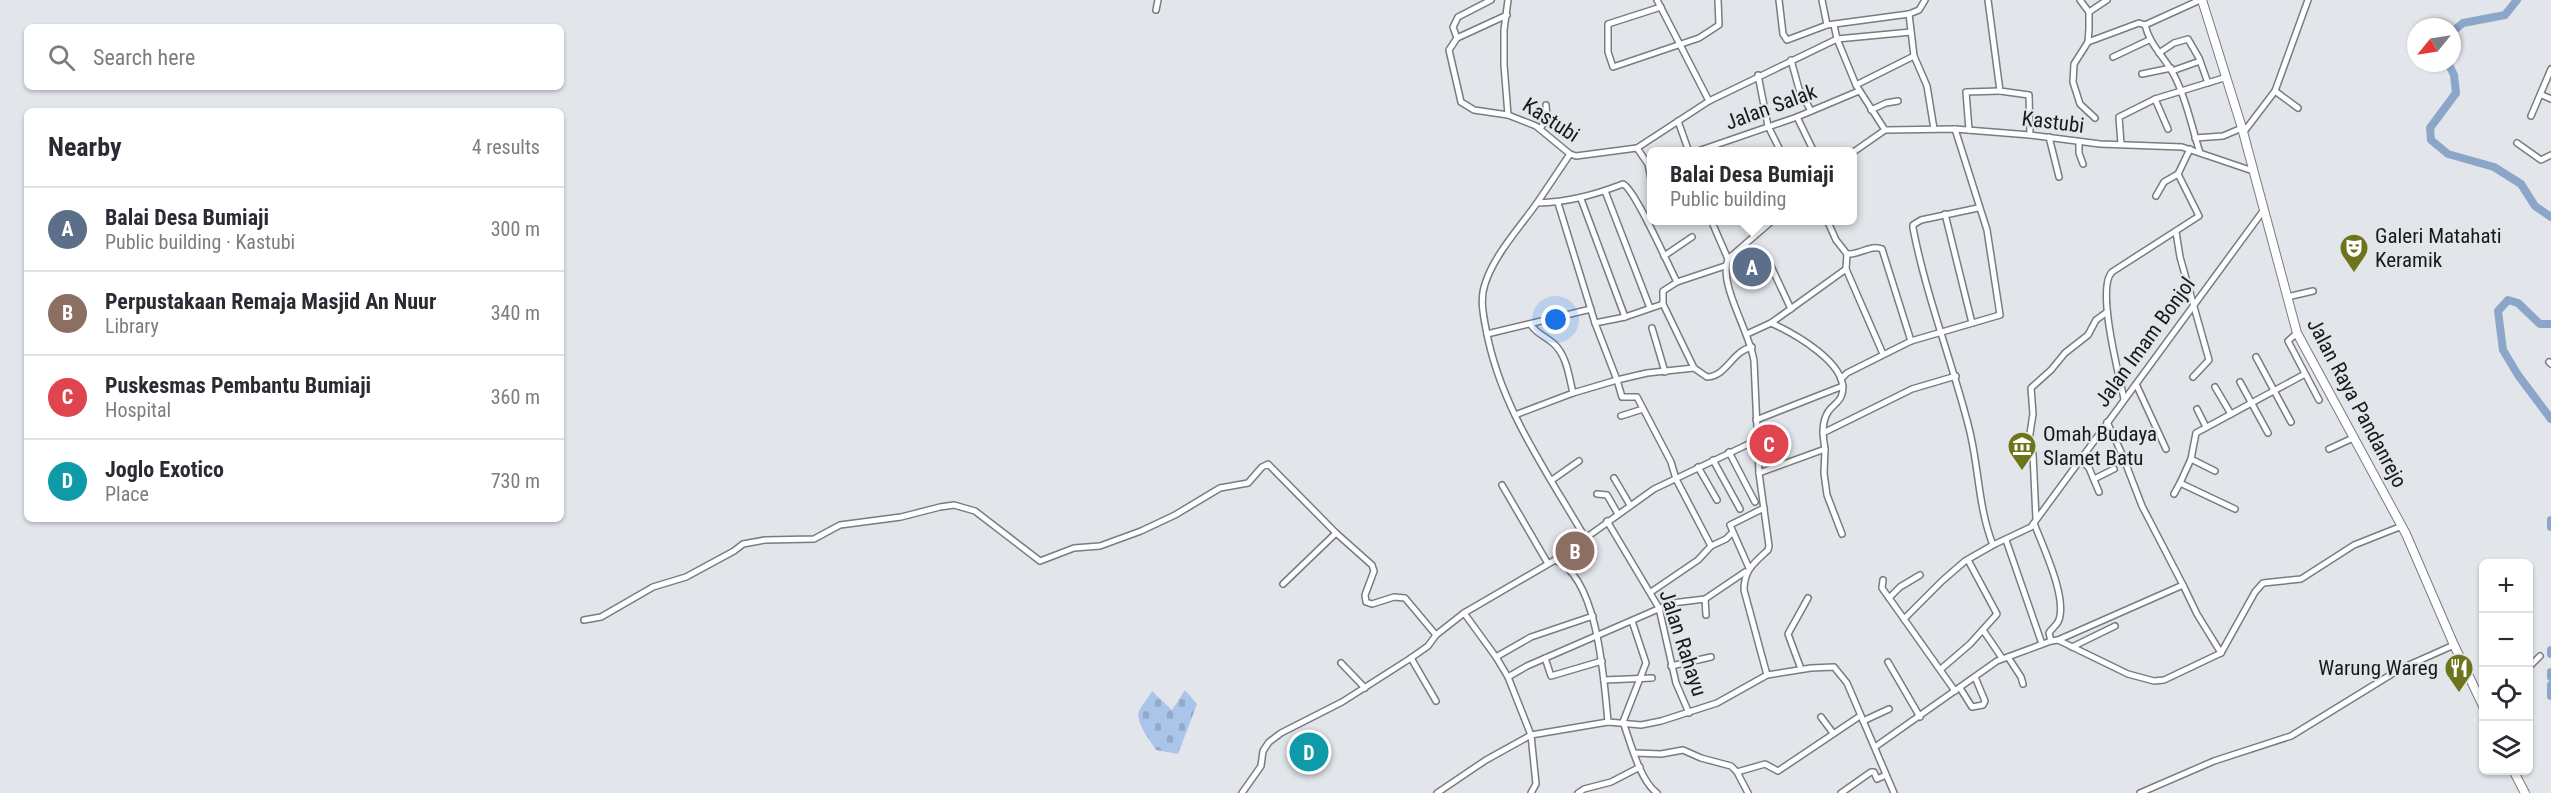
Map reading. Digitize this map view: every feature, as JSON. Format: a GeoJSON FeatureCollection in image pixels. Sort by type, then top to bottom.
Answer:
{"type":"FeatureCollection","features":[{"type":"Feature","properties":{"kind":"main road","name":"Jalan Raya Pandanrejo"},"geometry":{"type":"LineString","coordinates":[[2201,0],[2227,77],[2297,333],[2402,526],[2479,698]]}},
{"type":"Feature","properties":{"kind":"main road"},"geometry":{"type":"LineString","coordinates":[[2515,775],[2525,793]]}},
{"type":"Feature","properties":{"kind":"street"},"geometry":{"type":"LineString","coordinates":[[1156,10],[1158,0]]}},
{"type":"Feature","properties":{"kind":"street"},"geometry":{"type":"LineString","coordinates":[[1457,38],[1453,27],[1458,17],[1491,0]]}},
{"type":"Feature","properties":{"kind":"street","name":"Kastubi"},"geometry":{"type":"LineString","coordinates":[[1508,0],[1504,30],[1508,116],[1540,129],[1570,154],[1576,156],[1637,148],[1709,101],[1758,75],[1837,39],[1911,32]]}},
{"type":"Feature","properties":{"kind":"street"},"geometry":{"type":"LineString","coordinates":[[1657,0],[1709,101]]}},
{"type":"Feature","properties":{"kind":"street"},"geometry":{"type":"LineString","coordinates":[[1661,7],[1608,24],[1608,52],[1613,67],[1699,38],[1719,25],[1718,0]]}},
{"type":"Feature","properties":{"kind":"street"},"geometry":{"type":"LineString","coordinates":[[1779,0],[1783,34],[1787,39],[1830,25],[1910,14],[1919,10],[1925,0]]}},
{"type":"Feature","properties":{"kind":"street"},"geometry":{"type":"LineString","coordinates":[[1822,0],[1830,25],[1858,88],[1885,130],[1857,150]]}},
{"type":"Feature","properties":{"kind":"street"},"geometry":{"type":"LineString","coordinates":[[1988,0],[2000,91]]}},
{"type":"Feature","properties":{"kind":"street"},"geometry":{"type":"LineString","coordinates":[[2080,0],[2089,12],[2088,42],[2074,64],[2072,71],[2074,91],[2080,104],[2095,118]]}},
{"type":"Feature","properties":{"kind":"street"},"geometry":{"type":"LineString","coordinates":[[2089,12],[2108,0]]}},
{"type":"Feature","properties":{"kind":"street"},"geometry":{"type":"LineString","coordinates":[[2088,42],[2139,23],[2145,25],[2201,0]]}},
{"type":"Feature","properties":{"kind":"street"},"geometry":{"type":"LineString","coordinates":[[2195,138],[2223,136],[2242,131],[2276,91],[2308,0]]}},
{"type":"Feature","properties":{"kind":"street"},"geometry":{"type":"LineString","coordinates":[[1910,14],[1914,56],[1927,86],[1934,129]]}},
{"type":"Feature","properties":{"kind":"street"},"geometry":{"type":"LineString","coordinates":[[1507,15],[1457,38],[1449,50],[1461,102],[1474,110],[1508,116]]}},
{"type":"Feature","properties":{"kind":"street"},"geometry":{"type":"LineString","coordinates":[[2145,25],[2149,40],[2172,70],[2182,91],[2200,153]]}},
{"type":"Feature","properties":{"kind":"street"},"geometry":{"type":"LineString","coordinates":[[2159,53],[2174,43],[2188,39],[2200,61],[2208,83]]}},
{"type":"Feature","properties":{"kind":"street"},"geometry":{"type":"LineString","coordinates":[[2113,57],[2149,40]]}},
{"type":"Feature","properties":{"kind":"street","name":"Jalan Salak"},"geometry":{"type":"LineString","coordinates":[[1709,147],[1811,111],[1858,88],[1914,56]]}},
{"type":"Feature","properties":{"kind":"street"},"geometry":{"type":"LineString","coordinates":[[1791,60],[1800,90],[1811,111]]}},
{"type":"Feature","properties":{"kind":"street"},"geometry":{"type":"LineString","coordinates":[[2142,74],[2172,70],[2200,61]]}},
{"type":"Feature","properties":{"kind":"street"},"geometry":{"type":"LineString","coordinates":[[2531,116],[2542,95],[2551,69]]}},
{"type":"Feature","properties":{"kind":"street"},"geometry":{"type":"LineString","coordinates":[[1758,75],[1768,126],[1778,147]]}},
{"type":"Feature","properties":{"kind":"street"},"geometry":{"type":"LineString","coordinates":[[2121,144],[2119,117],[2155,99],[2227,77]]}},
{"type":"Feature","properties":{"kind":"street"},"geometry":{"type":"LineString","coordinates":[[1969,130],[1966,92],[2000,91],[2029,95],[2031,135]]}},
{"type":"Feature","properties":{"kind":"street"},"geometry":{"type":"LineString","coordinates":[[2276,91],[2298,108]]}},
{"type":"Feature","properties":{"kind":"street"},"geometry":{"type":"LineString","coordinates":[[2542,95],[2551,99]]}},
{"type":"Feature","properties":{"kind":"street"},"geometry":{"type":"LineString","coordinates":[[2155,99],[2168,129]]}},
{"type":"Feature","properties":{"kind":"street"},"geometry":{"type":"LineString","coordinates":[[1871,110],[1886,103],[1898,101]]}},
{"type":"Feature","properties":{"kind":"street"},"geometry":{"type":"LineString","coordinates":[[1540,129],[1547,118],[1546,105]]}},
{"type":"Feature","properties":{"kind":"street"},"geometry":{"type":"LineString","coordinates":[[1797,117],[1812,147]]}},
{"type":"Feature","properties":{"kind":"street"},"geometry":{"type":"LineString","coordinates":[[1678,120],[1687,147]]}},
{"type":"Feature","properties":{"kind":"street"},"geometry":{"type":"LineString","coordinates":[[1841,379],[1847,373],[1911,341],[1996,317],[2000,313],[1986,230],[1955,129]]}},
{"type":"Feature","properties":{"kind":"street","name":"Kastubi"},"geometry":{"type":"LineString","coordinates":[[1885,130],[1955,129],[2031,135],[2079,142],[2158,145],[2190,149],[2253,171]]}},
{"type":"Feature","properties":{"kind":"street"},"geometry":{"type":"LineString","coordinates":[[2049,137],[2059,177]]}},
{"type":"Feature","properties":{"kind":"street"},"geometry":{"type":"LineString","coordinates":[[2079,142],[2079,153],[2083,164]]}},
{"type":"Feature","properties":{"kind":"street"},"geometry":{"type":"LineString","coordinates":[[2517,143],[2541,160],[2551,155]]}},
{"type":"Feature","properties":{"kind":"street"},"geometry":{"type":"LineString","coordinates":[[1637,148],[1647,163]]}},
{"type":"Feature","properties":{"kind":"street"},"geometry":{"type":"LineString","coordinates":[[2156,196],[2164,182],[2178,174],[2190,149]]}},
{"type":"Feature","properties":{"kind":"street"},"geometry":{"type":"LineString","coordinates":[[1570,154],[1493,267],[1485,282],[1482,302],[1487,334],[1500,379],[1515,415],[1586,539]]}},
{"type":"Feature","properties":{"kind":"street"},"geometry":{"type":"LineString","coordinates":[[2124,399],[2104,296],[2109,274],[2199,216],[2178,174]]}},
{"type":"Feature","properties":{"kind":"street"},"geometry":{"type":"LineString","coordinates":[[1537,203],[1558,203],[1581,199],[1623,184],[1628,186],[1647,223]]}},
{"type":"Feature","properties":{"kind":"street"},"geometry":{"type":"LineString","coordinates":[[1605,191],[1650,308]]}},
{"type":"Feature","properties":{"kind":"street"},"geometry":{"type":"LineString","coordinates":[[1581,199],[1625,317]]}},
{"type":"Feature","properties":{"kind":"street"},"geometry":{"type":"LineString","coordinates":[[1558,203],[1595,323],[1622,397],[1636,396],[1711,546]]}},
{"type":"Feature","properties":{"kind":"street"},"geometry":{"type":"LineString","coordinates":[[1978,208],[1921,220],[1912,228],[1941,333],[1956,376],[1976,456],[1984,523],[1993,545]]}},
{"type":"Feature","properties":{"kind":"street","name":"Jalan Imam Bonjol"},"geometry":{"type":"LineString","coordinates":[[1904,619],[1942,581],[1968,560],[1993,545],[2027,530],[2035,521],[2263,211]]}},
{"type":"Feature","properties":{"kind":"street"},"geometry":{"type":"LineString","coordinates":[[1946,214],[1972,324]]}},
{"type":"Feature","properties":{"kind":"street"},"geometry":{"type":"LineString","coordinates":[[1648,225],[1677,282]]}},
{"type":"Feature","properties":{"kind":"street"},"geometry":{"type":"LineString","coordinates":[[1713,225],[1728,259]]}},
{"type":"Feature","properties":{"kind":"street"},"geometry":{"type":"LineString","coordinates":[[1508,677],[1545,658],[1659,608],[1672,603],[1705,599],[1748,569],[1769,548],[1756,440],[1752,347],[1728,282],[1725,266],[1728,259],[1767,225]]}},
{"type":"Feature","properties":{"kind":"street"},"geometry":{"type":"LineString","coordinates":[[1829,225],[1836,240],[1847,254],[1846,269],[1883,354]]}},
{"type":"Feature","properties":{"kind":"street"},"geometry":{"type":"LineString","coordinates":[[2176,232],[2209,360],[2193,377]]}},
{"type":"Feature","properties":{"kind":"street"},"geometry":{"type":"LineString","coordinates":[[1664,256],[1692,237]]}},
{"type":"Feature","properties":{"kind":"street"},"geometry":{"type":"LineString","coordinates":[[1847,254],[1855,255],[1877,247],[1882,249],[1911,341]]}},
{"type":"Feature","properties":{"kind":"street"},"geometry":{"type":"LineString","coordinates":[[1769,262],[1791,309]]}},
{"type":"Feature","properties":{"kind":"street"},"geometry":{"type":"LineString","coordinates":[[1725,266],[1677,282],[1663,291],[1663,304],[1694,368],[1707,377],[1716,376],[1741,350],[1752,347]]}},
{"type":"Feature","properties":{"kind":"street"},"geometry":{"type":"LineString","coordinates":[[1747,334],[1771,323],[1846,269]]}},
{"type":"Feature","properties":{"kind":"street"},"geometry":{"type":"LineString","coordinates":[[2287,297],[2313,291]]}},
{"type":"Feature","properties":{"kind":"street"},"geometry":{"type":"LineString","coordinates":[[1595,323],[1625,317],[1663,304]]}},
{"type":"Feature","properties":{"kind":"street"},"geometry":{"type":"LineString","coordinates":[[1487,334],[1591,309]]}},
{"type":"Feature","properties":{"kind":"street"},"geometry":{"type":"LineString","coordinates":[[2107,312],[2097,320],[2088,335],[2065,353],[2051,370],[2031,388],[2033,414],[2029,440],[2033,454],[2035,521],[2059,593],[2059,621],[2049,633],[2054,640],[2128,674],[2154,681],[2168,679],[2221,653],[2260,585],[2267,582],[2301,579],[2354,544],[2402,526]]}},
{"type":"Feature","properties":{"kind":"street"},"geometry":{"type":"LineString","coordinates":[[1771,323],[1798,335],[1826,359],[1841,379],[1839,402],[1828,412],[1823,433],[1827,495],[1842,534]]}},
{"type":"Feature","properties":{"kind":"street"},"geometry":{"type":"LineString","coordinates":[[1531,325],[1538,334],[1551,341],[1560,351],[1573,393]]}},
{"type":"Feature","properties":{"kind":"street"},"geometry":{"type":"LineString","coordinates":[[1652,328],[1665,372]]}},
{"type":"Feature","properties":{"kind":"street"},"geometry":{"type":"LineString","coordinates":[[2297,333],[2288,340],[2319,400]]}},
{"type":"Feature","properties":{"kind":"street"},"geometry":{"type":"LineString","coordinates":[[2256,357],[2291,422]]}},
{"type":"Feature","properties":{"kind":"street"},"geometry":{"type":"LineString","coordinates":[[1515,415],[1573,393],[1617,380],[1640,374],[1694,368]]}},
{"type":"Feature","properties":{"kind":"street"},"geometry":{"type":"LineString","coordinates":[[2174,494],[2191,459],[2195,435],[2305,374]]}},
{"type":"Feature","properties":{"kind":"street"},"geometry":{"type":"LineString","coordinates":[[1823,433],[1912,389],[1956,376]]}},
{"type":"Feature","properties":{"kind":"street"},"geometry":{"type":"LineString","coordinates":[[2240,382],[2268,433]]}},
{"type":"Feature","properties":{"kind":"street"},"geometry":{"type":"LineString","coordinates":[[2136,384],[2166,449]]}},
{"type":"Feature","properties":{"kind":"street"},"geometry":{"type":"LineString","coordinates":[[1756,420],[1842,386]]}},
{"type":"Feature","properties":{"kind":"street"},"geometry":{"type":"LineString","coordinates":[[2215,387],[2231,414]]}},
{"type":"Feature","properties":{"kind":"street"},"geometry":{"type":"LineString","coordinates":[[1621,416],[1643,408]]}},
{"type":"Feature","properties":{"kind":"street"},"geometry":{"type":"LineString","coordinates":[[2197,409],[2206,427]]}},
{"type":"Feature","properties":{"kind":"street"},"geometry":{"type":"LineString","coordinates":[[2107,422],[2142,506],[2197,614],[2221,653]]}},
{"type":"Feature","properties":{"kind":"street"},"geometry":{"type":"LineString","coordinates":[[2329,449],[2353,438]]}},
{"type":"Feature","properties":{"kind":"street"},"geometry":{"type":"LineString","coordinates":[[1242,793],[1261,766],[1263,751],[1269,742],[1281,733],[1365,688],[1411,658],[1428,646],[1436,635],[1464,613],[1547,562],[1555,560],[1630,505],[1698,467],[1756,440]]}},
{"type":"Feature","properties":{"kind":"street"},"geometry":{"type":"LineString","coordinates":[[1759,474],[1825,449]]}},
{"type":"Feature","properties":{"kind":"street"},"geometry":{"type":"LineString","coordinates":[[1729,452],[1755,502]]}},
{"type":"Feature","properties":{"kind":"street"},"geometry":{"type":"LineString","coordinates":[[2191,459],[2216,471]]}},
{"type":"Feature","properties":{"kind":"street"},"geometry":{"type":"LineString","coordinates":[[1713,460],[1740,509]]}},
{"type":"Feature","properties":{"kind":"street"},"geometry":{"type":"LineString","coordinates":[[2081,460],[2094,478],[2099,492]]}},
{"type":"Feature","properties":{"kind":"street"},"geometry":{"type":"LineString","coordinates":[[1552,480],[1579,461]]}},
{"type":"Feature","properties":{"kind":"street"},"geometry":{"type":"LineString","coordinates":[[584,620],[601,617],[653,587],[686,577],[734,551],[742,544],[765,540],[814,539],[840,525],[901,517],[954,505],[975,511],[1040,561],[1074,548],[1100,546],[1141,531],[1175,515],[1220,488],[1248,483],[1268,464],[1372,566],[1374,572],[1365,595],[1366,602],[1372,604],[1394,597],[1405,598],[1436,635]]}},
{"type":"Feature","properties":{"kind":"street"},"geometry":{"type":"LineString","coordinates":[[1698,467],[1717,500]]}},
{"type":"Feature","properties":{"kind":"street"},"geometry":{"type":"LineString","coordinates":[[2094,478],[2114,469]]}},
{"type":"Feature","properties":{"kind":"street"},"geometry":{"type":"LineString","coordinates":[[1614,478],[1630,505]]}},
{"type":"Feature","properties":{"kind":"street"},"geometry":{"type":"LineString","coordinates":[[2180,483],[2235,509]]}},
{"type":"Feature","properties":{"kind":"street"},"geometry":{"type":"LineString","coordinates":[[1502,485],[1547,562]]}},
{"type":"Feature","properties":{"kind":"street"},"geometry":{"type":"LineString","coordinates":[[1597,494],[1607,495],[1618,514]]}},
{"type":"Feature","properties":{"kind":"street"},"geometry":{"type":"LineString","coordinates":[[1764,508],[1731,524],[1732,533],[1748,569],[1744,578],[1746,601],[1767,675]]}},
{"type":"Feature","properties":{"kind":"street","name":"Jalan Rahayu"},"geometry":{"type":"LineString","coordinates":[[1607,521],[1659,608],[1671,666],[1689,713]]}},
{"type":"Feature","properties":{"kind":"street"},"geometry":{"type":"LineString","coordinates":[[1283,584],[1336,533]]}},
{"type":"Feature","properties":{"kind":"street"},"geometry":{"type":"LineString","coordinates":[[1651,592],[1698,560],[1711,546],[1726,539],[1732,533]]}},
{"type":"Feature","properties":{"kind":"street"},"geometry":{"type":"LineString","coordinates":[[2006,540],[2042,644]]}},
{"type":"Feature","properties":{"kind":"street"},"geometry":{"type":"LineString","coordinates":[[1555,560],[1568,566],[1593,616],[1602,661],[1608,722]]}},
{"type":"Feature","properties":{"kind":"street"},"geometry":{"type":"LineString","coordinates":[[1941,669],[1997,614],[1968,560]]}},
{"type":"Feature","properties":{"kind":"street"},"geometry":{"type":"LineString","coordinates":[[1889,598],[1900,587],[1920,574]]}},
{"type":"Feature","properties":{"kind":"street"},"geometry":{"type":"LineString","coordinates":[[1883,580],[1882,588],[1889,598],[1972,707],[1983,705],[1985,701],[1975,677]]}},
{"type":"Feature","properties":{"kind":"street"},"geometry":{"type":"LineString","coordinates":[[1875,747],[2005,657],[2054,640],[2183,585]]}},
{"type":"Feature","properties":{"kind":"street"},"geometry":{"type":"LineString","coordinates":[[1801,669],[1788,634],[1808,598]]}},
{"type":"Feature","properties":{"kind":"street"},"geometry":{"type":"LineString","coordinates":[[1705,599],[1706,615]]}},
{"type":"Feature","properties":{"kind":"street"},"geometry":{"type":"LineString","coordinates":[[1464,613],[1508,677],[1530,735],[1536,784],[1531,793]]}},
{"type":"Feature","properties":{"kind":"street"},"geometry":{"type":"LineString","coordinates":[[1496,657],[1531,637],[1593,616]]}},
{"type":"Feature","properties":{"kind":"street"},"geometry":{"type":"LineString","coordinates":[[1632,621],[1646,661],[1623,722],[1648,784],[1657,793]]}},
{"type":"Feature","properties":{"kind":"street"},"geometry":{"type":"LineString","coordinates":[[2072,647],[2115,626]]}},
{"type":"Feature","properties":{"kind":"street"},"geometry":{"type":"LineString","coordinates":[[1983,630],[2021,677],[2023,684]]}},
{"type":"Feature","properties":{"kind":"street"},"geometry":{"type":"LineString","coordinates":[[2140,793],[2214,761],[2291,736],[2400,669],[2454,645]]}},
{"type":"Feature","properties":{"kind":"street"},"geometry":{"type":"LineString","coordinates":[[2530,667],[2540,656]]}},
{"type":"Feature","properties":{"kind":"street"},"geometry":{"type":"LineString","coordinates":[[1671,666],[1711,657]]}},
{"type":"Feature","properties":{"kind":"street"},"geometry":{"type":"LineString","coordinates":[[1411,658],[1436,701]]}},
{"type":"Feature","properties":{"kind":"street"},"geometry":{"type":"LineString","coordinates":[[1545,658],[1551,676],[1602,661]]}},
{"type":"Feature","properties":{"kind":"street"},"geometry":{"type":"LineString","coordinates":[[1888,662],[1920,717]]}},
{"type":"Feature","properties":{"kind":"street"},"geometry":{"type":"LineString","coordinates":[[1341,663],[1365,688]]}},
{"type":"Feature","properties":{"kind":"street"},"geometry":{"type":"LineString","coordinates":[[1437,793],[1486,760],[1530,735],[1608,722],[1641,725],[1717,704],[1767,675],[1826,666],[1837,669],[1847,683],[1858,719],[1875,747],[1883,776],[1894,793]]}},
{"type":"Feature","properties":{"kind":"street"},"geometry":{"type":"LineString","coordinates":[[1604,680],[1652,678]]}},
{"type":"Feature","properties":{"kind":"street"},"geometry":{"type":"LineString","coordinates":[[1737,772],[1765,764],[1780,771],[1833,733],[1858,719],[1889,709]]}},
{"type":"Feature","properties":{"kind":"street"},"geometry":{"type":"LineString","coordinates":[[1821,717],[1833,733]]}},
{"type":"Feature","properties":{"kind":"street"},"geometry":{"type":"LineString","coordinates":[[1635,753],[1661,754],[1683,750],[1701,758],[1731,766],[1737,772],[1748,793]]}},
{"type":"Feature","properties":{"kind":"street"},"geometry":{"type":"LineString","coordinates":[[1578,793],[1584,789],[1611,782],[1640,767]]}},
{"type":"Feature","properties":{"kind":"street"},"geometry":{"type":"LineString","coordinates":[[1841,793],[1871,772],[1874,772],[1877,779],[1883,776]]}},
{"type":"Feature","properties":{"kind":"green space"},"geometry":{"type":"Polygon","coordinates":[[[1185,690],[1197,704],[1178,754],[1156,750],[1141,726],[1139,711],[1152,691],[1172,710],[1185,690]]]}},
{"type":"Feature","properties":{"kind":"waterway"},"geometry":{"type":"LineString","coordinates":[[2461,25],[2505,15],[2517,0]]}},
{"type":"Feature","properties":{"kind":"waterway"},"geometry":{"type":"LineString","coordinates":[[2452,72],[2456,93],[2430,128],[2431,140],[2448,154],[2494,167],[2521,184],[2535,206],[2551,217]]}},
{"type":"Feature","properties":{"kind":"waterway"},"geometry":{"type":"LineString","coordinates":[[2551,324],[2540,324],[2518,303],[2508,300],[2498,311],[2503,350],[2518,375],[2551,419]]}},
{"type":"Feature","properties":{"kind":"waterway"},"geometry":{"type":"LineString","coordinates":[[2551,520],[2551,527]]}},
{"type":"Feature","properties":{"kind":"waterway"},"geometry":{"type":"LineString","coordinates":[[2551,672],[2551,677]]}},
{"type":"Feature","properties":{"kind":"waterway"},"geometry":{"type":"LineString","coordinates":[[2551,685],[2551,696]]}},
{"type":"Feature","properties":{"kind":"place","name":"Balai Desa Bumiaji"},"geometry":{"type":"Point","coordinates":[1752,267]}},
{"type":"Feature","properties":{"kind":"place","name":"Galeri Matahati Keramik"},"geometry":{"type":"Point","coordinates":[2354,274]}},
{"type":"Feature","properties":{"kind":"place","name":"Puskesmas Pembantu Bumiaji"},"geometry":{"type":"Point","coordinates":[1769,444]}},
{"type":"Feature","properties":{"kind":"place","name":"Omah Budaya Slamet Batu"},"geometry":{"type":"Point","coordinates":[2022,472]}},
{"type":"Feature","properties":{"kind":"place","name":"Perpustakaan Remaja Masjid An Nuur"},"geometry":{"type":"Point","coordinates":[1575,551]}},
{"type":"Feature","properties":{"kind":"place","name":"Warung Wareg"},"geometry":{"type":"Point","coordinates":[2459,694]}},
{"type":"Feature","properties":{"kind":"place","name":"Joglo Exotico"},"geometry":{"type":"Point","coordinates":[1309,752]}}]}
